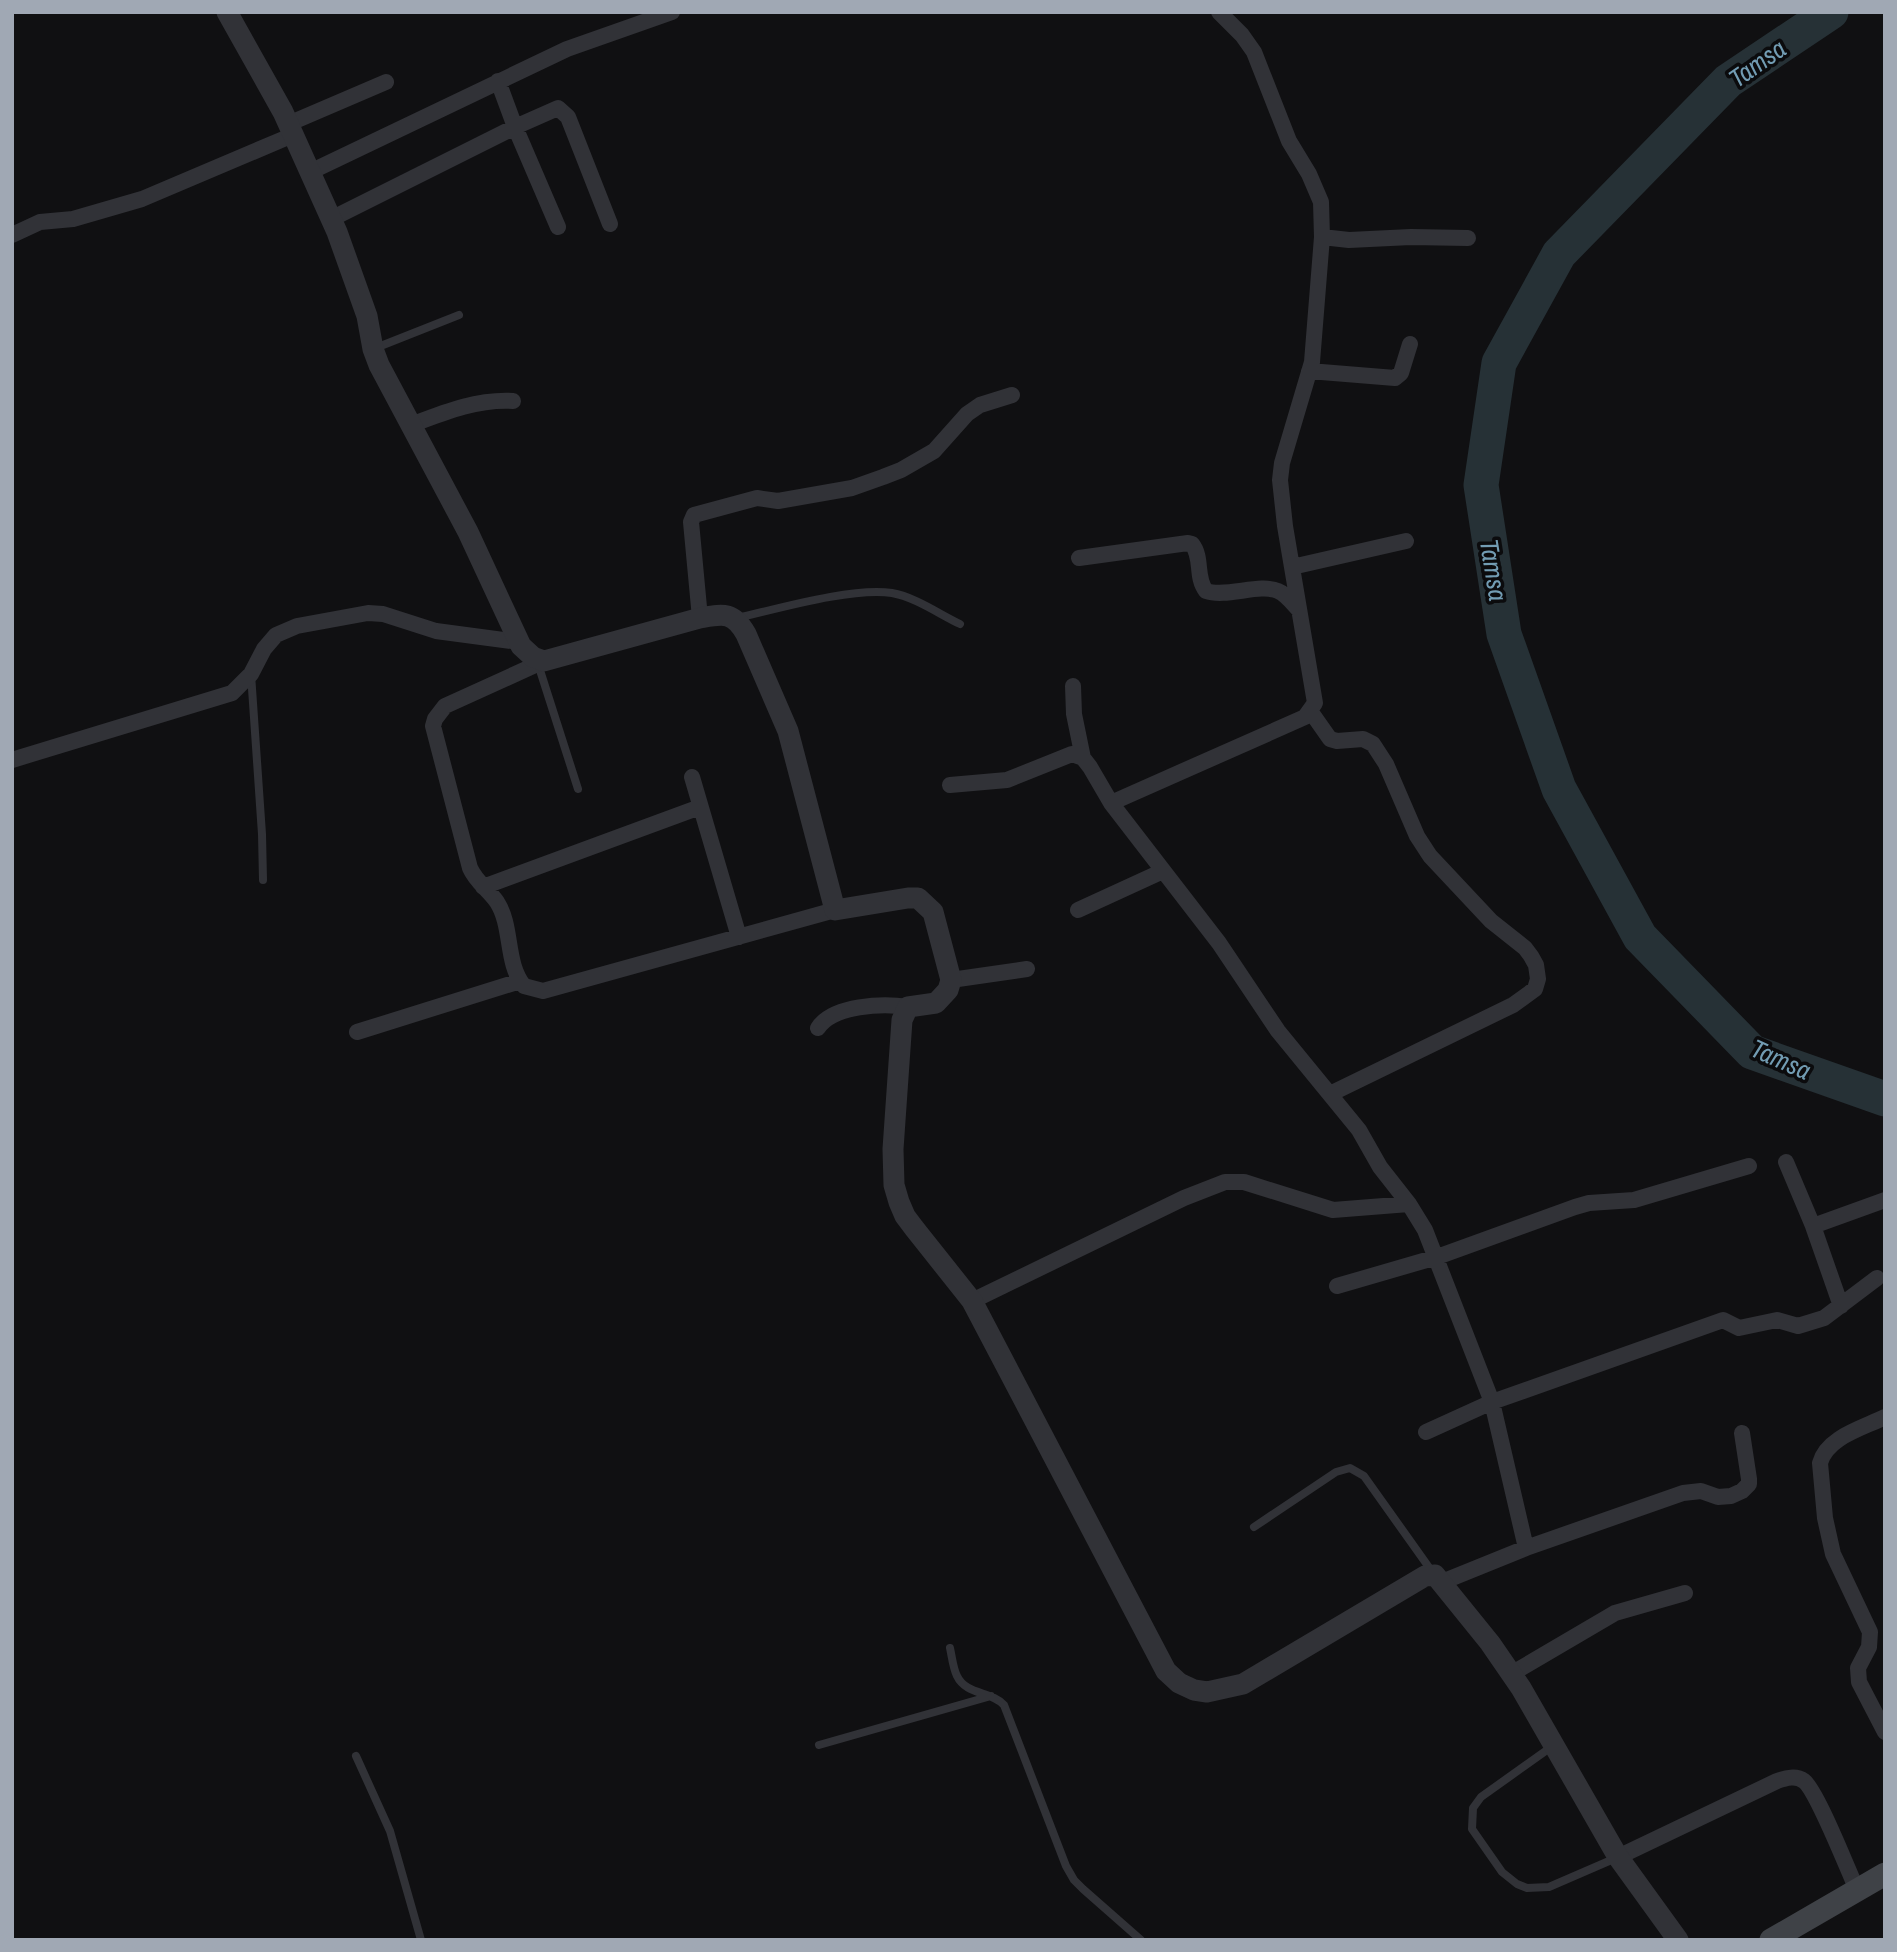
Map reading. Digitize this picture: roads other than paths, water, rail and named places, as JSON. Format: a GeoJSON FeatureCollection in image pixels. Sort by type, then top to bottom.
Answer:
{"type":"FeatureCollection","features":[{"type":"Feature","properties":{"kind":"main road"},"geometry":{"type":"LineString","coordinates":[[1771,1940],[1885,1874]]}},
{"type":"Feature","properties":{"kind":"street"},"geometry":{"type":"LineString","coordinates":[[228,12],[290,130],[331,219],[351,267],[379,365],[468,532],[519,642],[541,663]]}},
{"type":"Feature","properties":{"kind":"street"},"geometry":{"type":"LineString","coordinates":[[310,172],[568,49],[672,12]]}},
{"type":"Feature","properties":{"kind":"street"},"geometry":{"type":"LineString","coordinates":[[1111,803],[1305,717],[1315,704],[1285,526],[1281,472],[1314,345],[1323,212],[1318,191],[1289,141],[1254,52],[1219,12]]}},
{"type":"Feature","properties":{"kind":"street"},"geometry":{"type":"LineString","coordinates":[[498,81],[558,227]]}},
{"type":"Feature","properties":{"kind":"street"},"geometry":{"type":"LineString","coordinates":[[12,235],[40,222],[73,219],[142,199],[386,82]]}},
{"type":"Feature","properties":{"kind":"street"},"geometry":{"type":"LineString","coordinates":[[331,219],[558,108],[565,112],[610,224]]}},
{"type":"Feature","properties":{"kind":"street"},"geometry":{"type":"LineString","coordinates":[[1322,237],[1349,240],[1411,237],[1468,239]]}},
{"type":"Feature","properties":{"kind":"street"},"geometry":{"type":"LineString","coordinates":[[1309,371],[1395,378],[1401,373],[1410,344]]}},
{"type":"Feature","properties":{"kind":"street"},"geometry":{"type":"LineString","coordinates":[[700,618],[691,522],[694,514],[757,498],[778,501],[852,488],[883,477],[911,466],[933,451],[967,414],[992,400],[1012,395]]}},
{"type":"Feature","properties":{"kind":"street"},"geometry":{"type":"LineString","coordinates":[[411,425],[468,404],[493,400],[513,401]]}},
{"type":"Feature","properties":{"kind":"street"},"geometry":{"type":"LineString","coordinates":[[1292,567],[1406,541]]}},
{"type":"Feature","properties":{"kind":"street"},"geometry":{"type":"LineString","coordinates":[[1079,558],[1188,543],[1192,544],[1197,552],[1200,583],[1206,591],[1220,593],[1273,589],[1284,594],[1299,610]]}},
{"type":"Feature","properties":{"kind":"street"},"geometry":{"type":"LineString","coordinates":[[12,760],[232,693],[251,674],[270,641],[297,626],[368,613],[383,614],[436,631],[519,642]]}},
{"type":"Feature","properties":{"kind":"street"},"geometry":{"type":"LineString","coordinates":[[818,1028],[833,1016],[869,1006],[908,1007],[936,1003],[948,990],[951,980],[933,912],[918,898],[835,910],[542,991],[532,990],[516,975],[497,902],[470,868],[435,735],[435,719],[445,706],[541,663],[700,618],[721,614],[734,619],[746,634],[788,730],[835,910]]}},
{"type":"Feature","properties":{"kind":"street"},"geometry":{"type":"LineString","coordinates":[[1073,686],[1074,714],[1083,758],[1111,803],[1219,943],[1278,1031],[1359,1130],[1380,1167],[1425,1230],[1493,1402],[1526,1548]]}},
{"type":"Feature","properties":{"kind":"street"},"geometry":{"type":"LineString","coordinates":[[1311,712],[1330,739],[1363,739],[1373,744],[1391,772],[1423,847],[1490,921],[1525,948],[1536,965],[1538,979],[1535,989],[1513,1005],[1329,1094]]}},
{"type":"Feature","properties":{"kind":"street"},"geometry":{"type":"LineString","coordinates":[[950,785],[1007,780],[1072,754],[1083,758]]}},
{"type":"Feature","properties":{"kind":"street"},"geometry":{"type":"LineString","coordinates":[[692,777],[739,936]]}},
{"type":"Feature","properties":{"kind":"street"},"geometry":{"type":"LineString","coordinates":[[483,887],[700,807]]}},
{"type":"Feature","properties":{"kind":"street"},"geometry":{"type":"LineString","coordinates":[[1078,910],[1163,872]]}},
{"type":"Feature","properties":{"kind":"street"},"geometry":{"type":"LineString","coordinates":[[951,980],[1027,969]]}},
{"type":"Feature","properties":{"kind":"street"},"geometry":{"type":"LineString","coordinates":[[357,1032],[520,981]]}},
{"type":"Feature","properties":{"kind":"street"},"geometry":{"type":"LineString","coordinates":[[908,1007],[900,1032],[893,1149],[894,1185],[905,1216],[972,1301],[1157,1656],[1166,1671],[1179,1683],[1207,1692],[1243,1684],[1425,1576],[1439,1578],[1683,1493],[1701,1491],[1724,1498],[1742,1491],[1749,1484],[1742,1433]]}},
{"type":"Feature","properties":{"kind":"street"},"geometry":{"type":"LineString","coordinates":[[1786,1162],[1813,1226],[1841,1306]]}},
{"type":"Feature","properties":{"kind":"street"},"geometry":{"type":"LineString","coordinates":[[1337,1286],[1437,1257],[1575,1207],[1589,1203],[1634,1200],[1749,1166]]}},
{"type":"Feature","properties":{"kind":"street"},"geometry":{"type":"LineString","coordinates":[[972,1301],[1184,1198],[1225,1182],[1244,1182],[1333,1210],[1409,1204]]}},
{"type":"Feature","properties":{"kind":"street"},"geometry":{"type":"LineString","coordinates":[[1813,1226],[1885,1200]]}},
{"type":"Feature","properties":{"kind":"street"},"geometry":{"type":"LineString","coordinates":[[1426,1432],[1493,1402],[1723,1320],[1735,1328],[1777,1320],[1798,1326],[1824,1318],[1877,1278]]}},
{"type":"Feature","properties":{"kind":"street"},"geometry":{"type":"LineString","coordinates":[[1885,1417],[1835,1442],[1822,1455],[1820,1462],[1825,1518],[1833,1554],[1870,1632],[1869,1647],[1858,1668],[1859,1682],[1885,1732]]}},
{"type":"Feature","properties":{"kind":"street"},"geometry":{"type":"LineString","coordinates":[[1439,1578],[1511,1674],[1618,1857],[1678,1940]]}},
{"type":"Feature","properties":{"kind":"street"},"geometry":{"type":"LineString","coordinates":[[1511,1674],[1615,1613],[1685,1593]]}},
{"type":"Feature","properties":{"kind":"street"},"geometry":{"type":"LineString","coordinates":[[1618,1857],[1777,1781],[1796,1778],[1804,1781],[1815,1797],[1857,1890]]}},
{"type":"Feature","properties":{"kind":"lane"},"geometry":{"type":"LineString","coordinates":[[373,349],[459,316]]}},
{"type":"Feature","properties":{"kind":"lane"},"geometry":{"type":"LineString","coordinates":[[734,619],[820,600],[891,593],[903,596],[960,624]]}},
{"type":"Feature","properties":{"kind":"lane"},"geometry":{"type":"LineString","coordinates":[[541,663],[578,789]]}},
{"type":"Feature","properties":{"kind":"lane"},"geometry":{"type":"LineString","coordinates":[[251,674],[263,880]]}},
{"type":"Feature","properties":{"kind":"lane"},"geometry":{"type":"LineString","coordinates":[[1254,1527],[1336,1472],[1350,1468],[1364,1476],[1439,1578]]}},
{"type":"Feature","properties":{"kind":"lane"},"geometry":{"type":"LineString","coordinates":[[950,1648],[957,1676],[972,1690],[991,1696],[1004,1705],[1011,1718],[1066,1866],[1074,1880],[1141,1940]]}},
{"type":"Feature","properties":{"kind":"lane"},"geometry":{"type":"LineString","coordinates":[[819,1745],[991,1696]]}},
{"type":"Feature","properties":{"kind":"lane"},"geometry":{"type":"LineString","coordinates":[[1554,1745],[1481,1797],[1473,1808],[1472,1829],[1509,1880],[1527,1888],[1549,1887],[1618,1857]]}},
{"type":"Feature","properties":{"kind":"lane"},"geometry":{"type":"LineString","coordinates":[[356,1756],[390,1831],[421,1940]]}},
{"type":"Feature","properties":{"kind":"waterway","name":"Tamsa"},"geometry":{"type":"LineString","coordinates":[[1831,12],[1728,81],[1559,254],[1499,363],[1481,485],[1504,634],[1559,789],[1640,937],[1752,1052],[1885,1099]]}}]}
